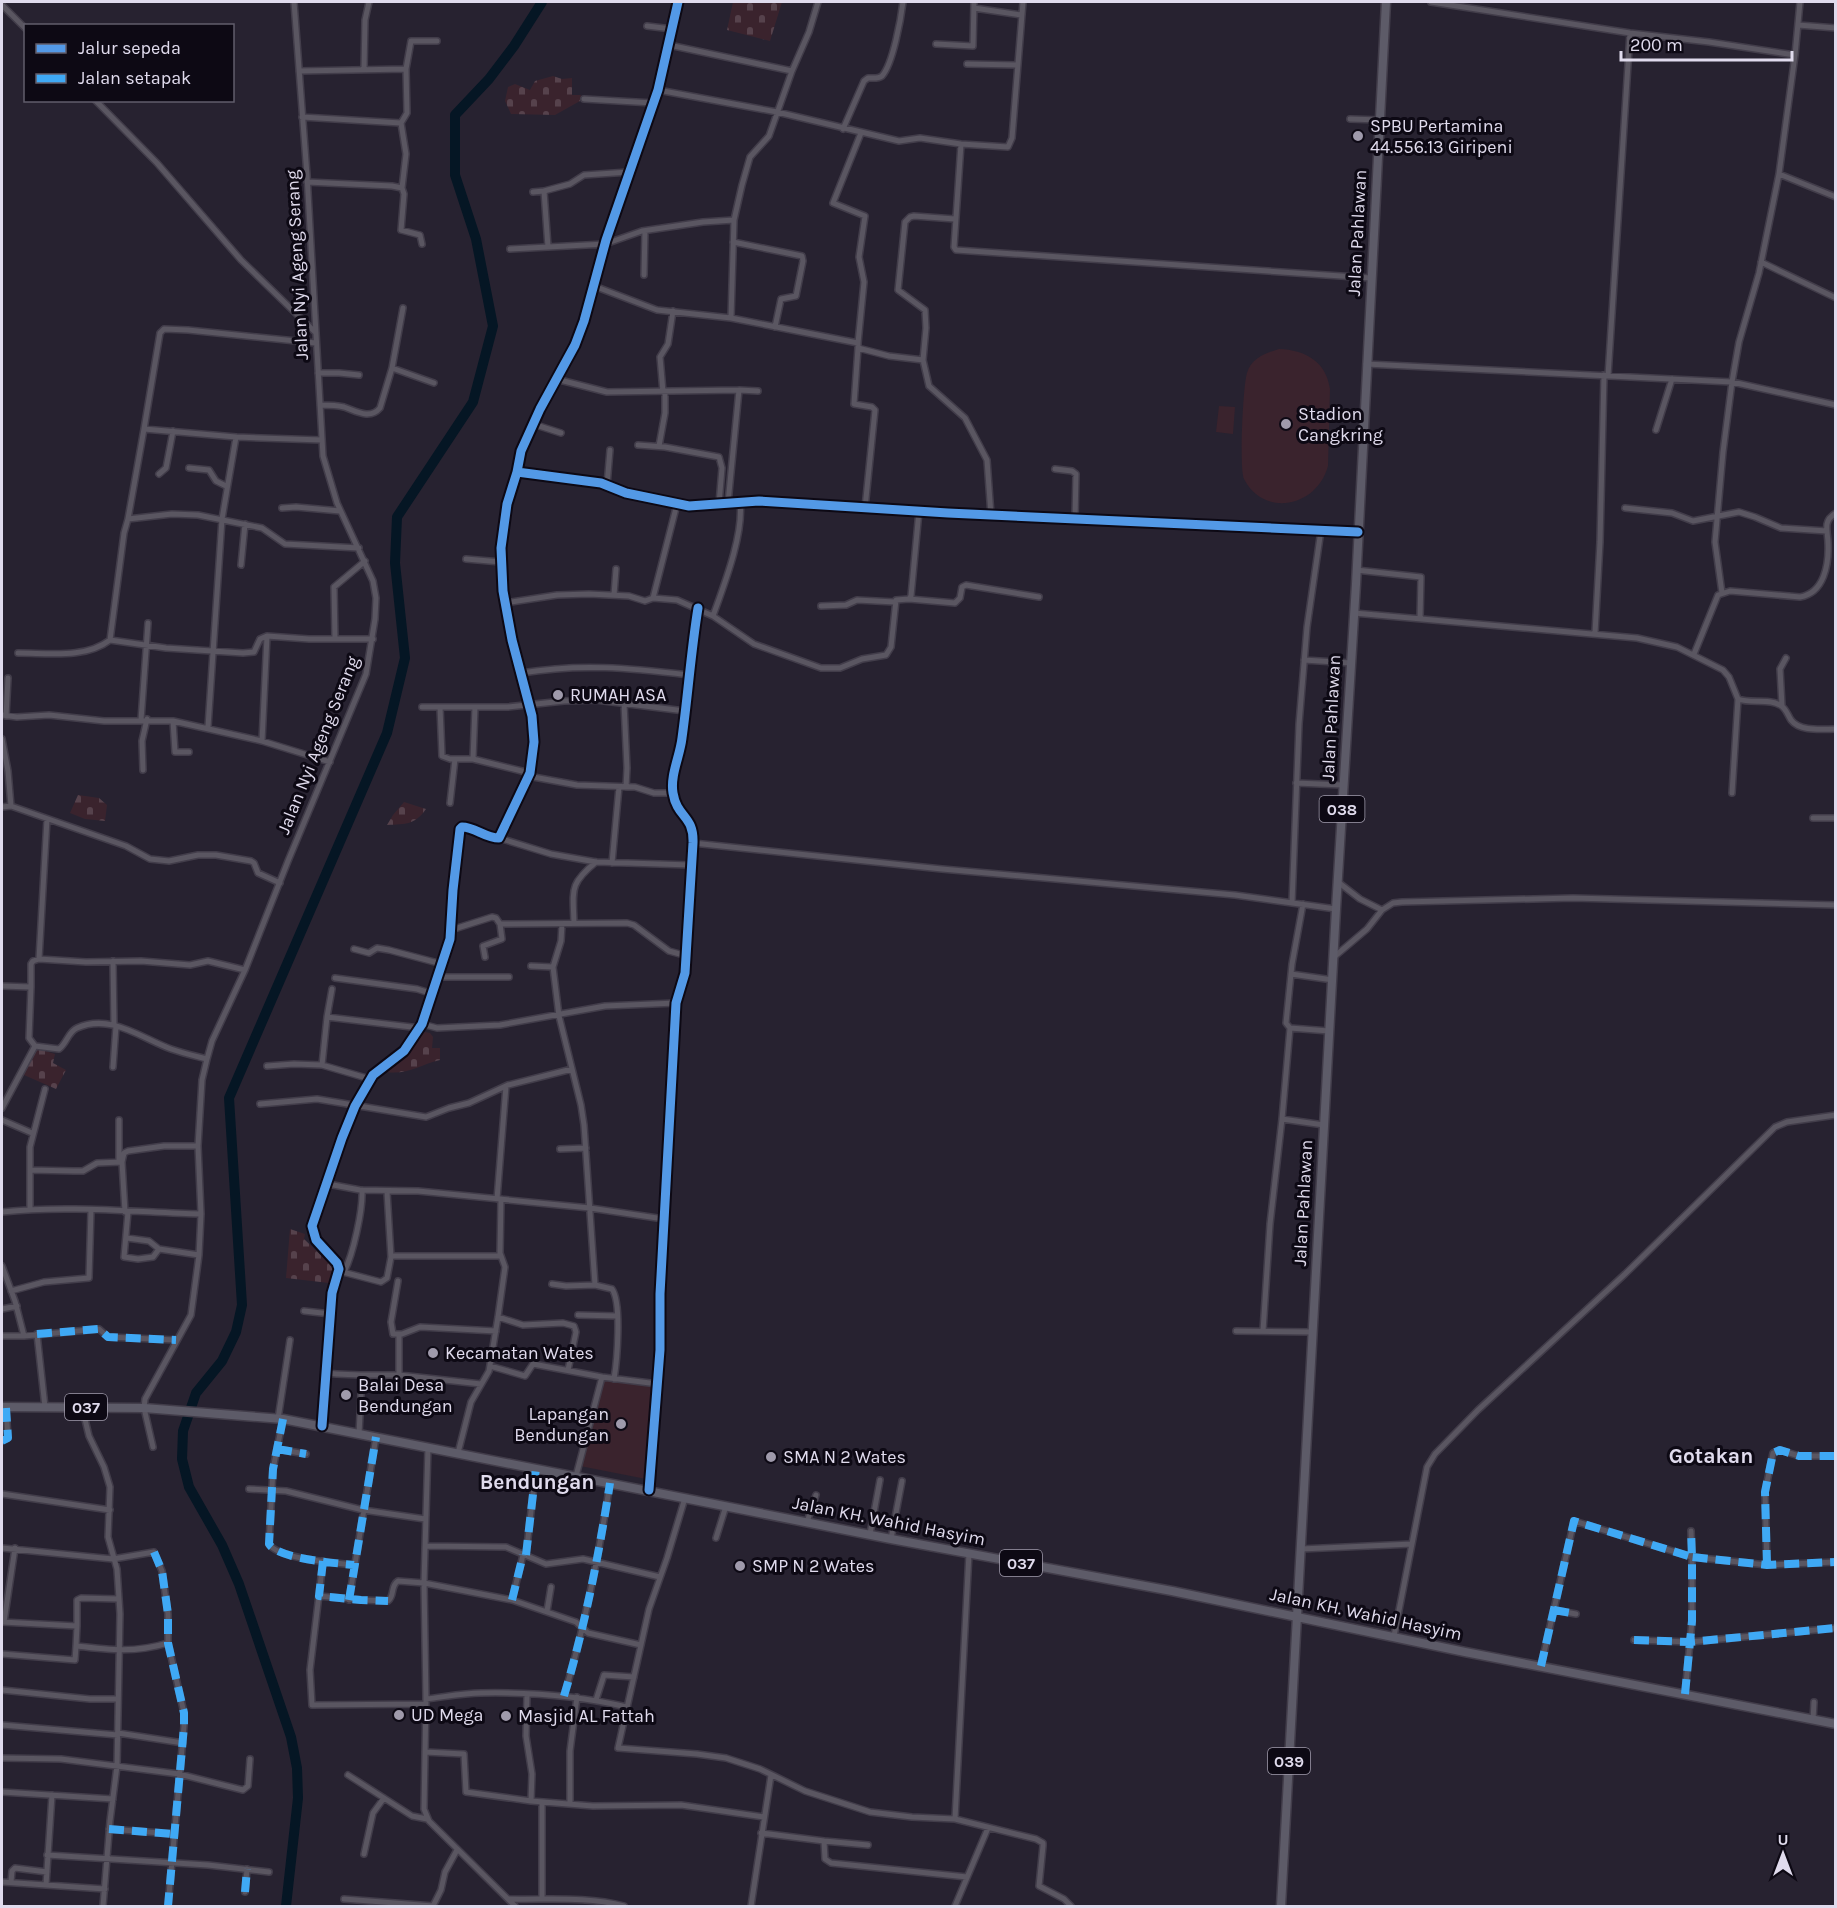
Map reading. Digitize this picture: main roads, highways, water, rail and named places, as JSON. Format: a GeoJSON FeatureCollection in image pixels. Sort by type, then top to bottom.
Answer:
{"type":"FeatureCollection","features":[{"type":"Feature","properties":{"kind":"main road","name":"Jalan Pahlawan"},"geometry":{"type":"LineString","coordinates":[[1298,1616],[1308,1332],[1334,957],[1332,908],[1338,881],[1354,613],[1386,2]]}},
{"type":"Feature","properties":{"kind":"main road","name":"Jalan KH. Wahid Hasyim"},"geometry":{"type":"LineString","coordinates":[[4,1407],[144,1408],[280,1419],[322,1426],[891,1539],[1298,1616],[1396,1628],[1686,1686],[1836,1724]]}},
{"type":"Feature","properties":{"kind":"main road","name":"039"},"geometry":{"type":"LineString","coordinates":[[1281,1906],[1298,1616]]}},
{"type":"Feature","properties":{"kind":"waterway"},"geometry":{"type":"LineString","coordinates":[[286,1906],[298,1798],[297,1768],[291,1737],[239,1584],[222,1545],[189,1487],[182,1459],[183,1431],[196,1393],[222,1361],[236,1332],[242,1305],[229,1098],[387,733],[405,658],[395,563],[397,517],[473,402],[493,326],[476,239],[455,175],[455,115],[489,79],[514,46],[542,2]]}},
{"type":"Feature","properties":{"kind":"place","name":"SPBU Pertamina 44.556.13 Giripeni"},"geometry":{"type":"Point","coordinates":[1358,136]}},
{"type":"Feature","properties":{"kind":"place","name":"Stadion Cangkring"},"geometry":{"type":"Point","coordinates":[1286,424]}},
{"type":"Feature","properties":{"kind":"place","name":"RUMAH ASA"},"geometry":{"type":"Point","coordinates":[558,695]}},
{"type":"Feature","properties":{"kind":"place","name":"Kecamatan Wates"},"geometry":{"type":"Point","coordinates":[433,1353]}},
{"type":"Feature","properties":{"kind":"place","name":"Balai Desa Bendungan"},"geometry":{"type":"Point","coordinates":[346,1395]}},
{"type":"Feature","properties":{"kind":"place","name":"Lapangan Bendungan"},"geometry":{"type":"Point","coordinates":[621,1424]}},
{"type":"Feature","properties":{"kind":"place","name":"SMA N 2 Wates"},"geometry":{"type":"Point","coordinates":[771,1457]}},
{"type":"Feature","properties":{"kind":"place","name":"SMP N 2 Wates"},"geometry":{"type":"Point","coordinates":[740,1566]}},
{"type":"Feature","properties":{"kind":"place","name":"UD Mega"},"geometry":{"type":"Point","coordinates":[399,1715]}},
{"type":"Feature","properties":{"kind":"place","name":"Masjid AL Fattah"},"geometry":{"type":"Point","coordinates":[506,1716]}},
{"type":"Feature","properties":{"kind":"district","name":"Gotakan"},"geometry":{"type":"Point","coordinates":[1711,1456]}},
{"type":"Feature","properties":{"kind":"district","name":"Bendungan"},"geometry":{"type":"Point","coordinates":[537,1482]}}]}
